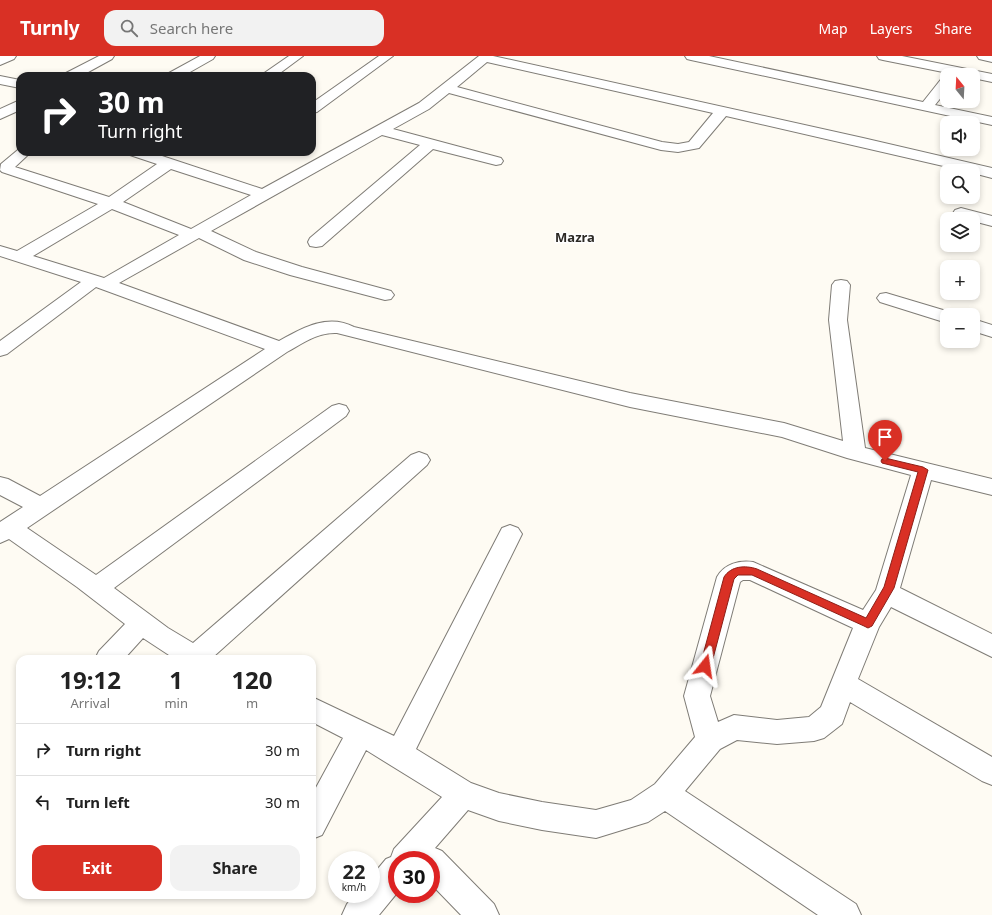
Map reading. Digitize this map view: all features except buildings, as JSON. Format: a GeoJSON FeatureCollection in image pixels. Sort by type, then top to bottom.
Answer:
{"type":"FeatureCollection","features":[{"type":"Feature","properties":{"kind":"street"},"geometry":{"type":"LineString","coordinates":[[0,61],[10,56]]}},
{"type":"Feature","properties":{"kind":"street"},"geometry":{"type":"LineString","coordinates":[[78,72],[108,56]]}},
{"type":"Feature","properties":{"kind":"street"},"geometry":{"type":"LineString","coordinates":[[181,72],[209,56]]}},
{"type":"Feature","properties":{"kind":"street"},"geometry":{"type":"LineString","coordinates":[[273,72],[297,56]]}},
{"type":"Feature","properties":{"kind":"street"},"geometry":{"type":"LineString","coordinates":[[316,106],[387,56]]}},
{"type":"Feature","properties":{"kind":"street"},"geometry":{"type":"LineString","coordinates":[[691,56],[992,121]]}},
{"type":"Feature","properties":{"kind":"street"},"geometry":{"type":"LineString","coordinates":[[746,68],[754,56]]}},
{"type":"Feature","properties":{"kind":"street"},"geometry":{"type":"LineString","coordinates":[[883,56],[940,70]]}},
{"type":"Feature","properties":{"kind":"street"},"geometry":{"type":"LineString","coordinates":[[983,56],[992,58]]}},
{"type":"Feature","properties":{"kind":"street"},"geometry":{"type":"LineString","coordinates":[[0,350],[99,282],[195,233],[424,106],[486,57],[986,172]]}},
{"type":"Feature","properties":{"kind":"street"},"geometry":{"type":"LineString","coordinates":[[980,76],[992,78]]}},
{"type":"Feature","properties":{"kind":"street"},"geometry":{"type":"LineString","coordinates":[[0,80],[16,83]]}},
{"type":"Feature","properties":{"kind":"street"},"geometry":{"type":"LineString","coordinates":[[447,88],[661,146],[678,148],[694,145],[722,111]]}},
{"type":"Feature","properties":{"kind":"street"},"geometry":{"type":"LineString","coordinates":[[926,107],[940,90]]}},
{"type":"Feature","properties":{"kind":"street"},"geometry":{"type":"LineString","coordinates":[[0,115],[16,106]]}},
{"type":"Feature","properties":{"kind":"street"},"geometry":{"type":"LineString","coordinates":[[380,130],[496,160]]}},
{"type":"Feature","properties":{"kind":"street"},"geometry":{"type":"LineString","coordinates":[[316,242],[430,143]]}},
{"type":"Feature","properties":{"kind":"street"},"geometry":{"type":"LineString","coordinates":[[316,154],[329,158]]}},
{"type":"Feature","properties":{"kind":"street"},"geometry":{"type":"LineString","coordinates":[[19,156],[9,163],[6,167],[7,169],[111,203],[195,233],[250,256],[296,271],[385,295]]}},
{"type":"Feature","properties":{"kind":"street"},"geometry":{"type":"LineString","coordinates":[[152,156],[263,194]]}},
{"type":"Feature","properties":{"kind":"street"},"geometry":{"type":"LineString","coordinates":[[18,257],[111,203],[169,163]]}},
{"type":"Feature","properties":{"kind":"street"},"geometry":{"type":"LineString","coordinates":[[980,219],[992,221]]}},
{"type":"Feature","properties":{"kind":"street"},"geometry":{"type":"LineString","coordinates":[[0,251],[99,282],[280,348]]}},
{"type":"Feature","properties":{"kind":"street"},"geometry":{"type":"LineString","coordinates":[[841,285],[838,320],[855,452]]}},
{"type":"Feature","properties":{"kind":"street"},"geometry":{"type":"LineString","coordinates":[[886,298],[940,315]]}},
{"type":"Feature","properties":{"kind":"street"},"geometry":{"type":"LineString","coordinates":[[192,655],[169,642],[96,588],[5,531],[280,348],[313,331],[326,327],[337,327],[348,331],[630,400],[784,430],[855,452],[992,487]]}},
{"type":"Feature","properties":{"kind":"street"},"geometry":{"type":"LineString","coordinates":[[980,328],[992,331]]}},
{"type":"Feature","properties":{"kind":"street"},"geometry":{"type":"LineString","coordinates":[[96,588],[339,411]]}},
{"type":"Feature","properties":{"kind":"street"},"geometry":{"type":"LineString","coordinates":[[200,655],[419,460]]}},
{"type":"Feature","properties":{"kind":"street"},"geometry":{"type":"LineString","coordinates":[[316,711],[399,754],[463,794],[499,807],[542,816],[596,824],[638,812],[665,794],[710,740],[734,727],[777,732],[814,728],[832,715],[868,623],[887,593],[923,470]]}},
{"type":"Feature","properties":{"kind":"street"},"geometry":{"type":"LineString","coordinates":[[0,485],[42,507]]}},
{"type":"Feature","properties":{"kind":"street"},"geometry":{"type":"LineString","coordinates":[[399,754],[510,534]]}},
{"type":"Feature","properties":{"kind":"street"},"geometry":{"type":"LineString","coordinates":[[710,740],[697,696],[729,577],[735,572],[743,570],[753,571],[868,623]]}},
{"type":"Feature","properties":{"kind":"street"},"geometry":{"type":"LineString","coordinates":[[887,593],[992,646]]}},
{"type":"Feature","properties":{"kind":"street"},"geometry":{"type":"LineString","coordinates":[[112,655],[142,623]]}},
{"type":"Feature","properties":{"kind":"street"},"geometry":{"type":"LineString","coordinates":[[843,684],[992,772]]}},
{"type":"Feature","properties":{"kind":"street"},"geometry":{"type":"LineString","coordinates":[[316,817],[360,733]]}},
{"type":"Feature","properties":{"kind":"street"},"geometry":{"type":"LineString","coordinates":[[425,851],[463,794]]}},
{"type":"Feature","properties":{"kind":"street"},"geometry":{"type":"LineString","coordinates":[[665,794],[845,915]]}},
{"type":"Feature","properties":{"kind":"street"},"geometry":{"type":"LineString","coordinates":[[440,874],[484,915]]}},
{"type":"Feature","properties":{"kind":"street"},"geometry":{"type":"LineString","coordinates":[[358,915],[388,880]]}},
{"type":"Feature","properties":{"kind":"district","name":"Mazra"},"geometry":{"type":"Point","coordinates":[575,237]}},
{"type":"Feature","properties":{"kind":"route"},"geometry":{"type":"LineString","coordinates":[[705,666],[729,577],[735,572],[743,570],[753,571],[868,623],[887,593],[923,470],[885,461]]}}]}
